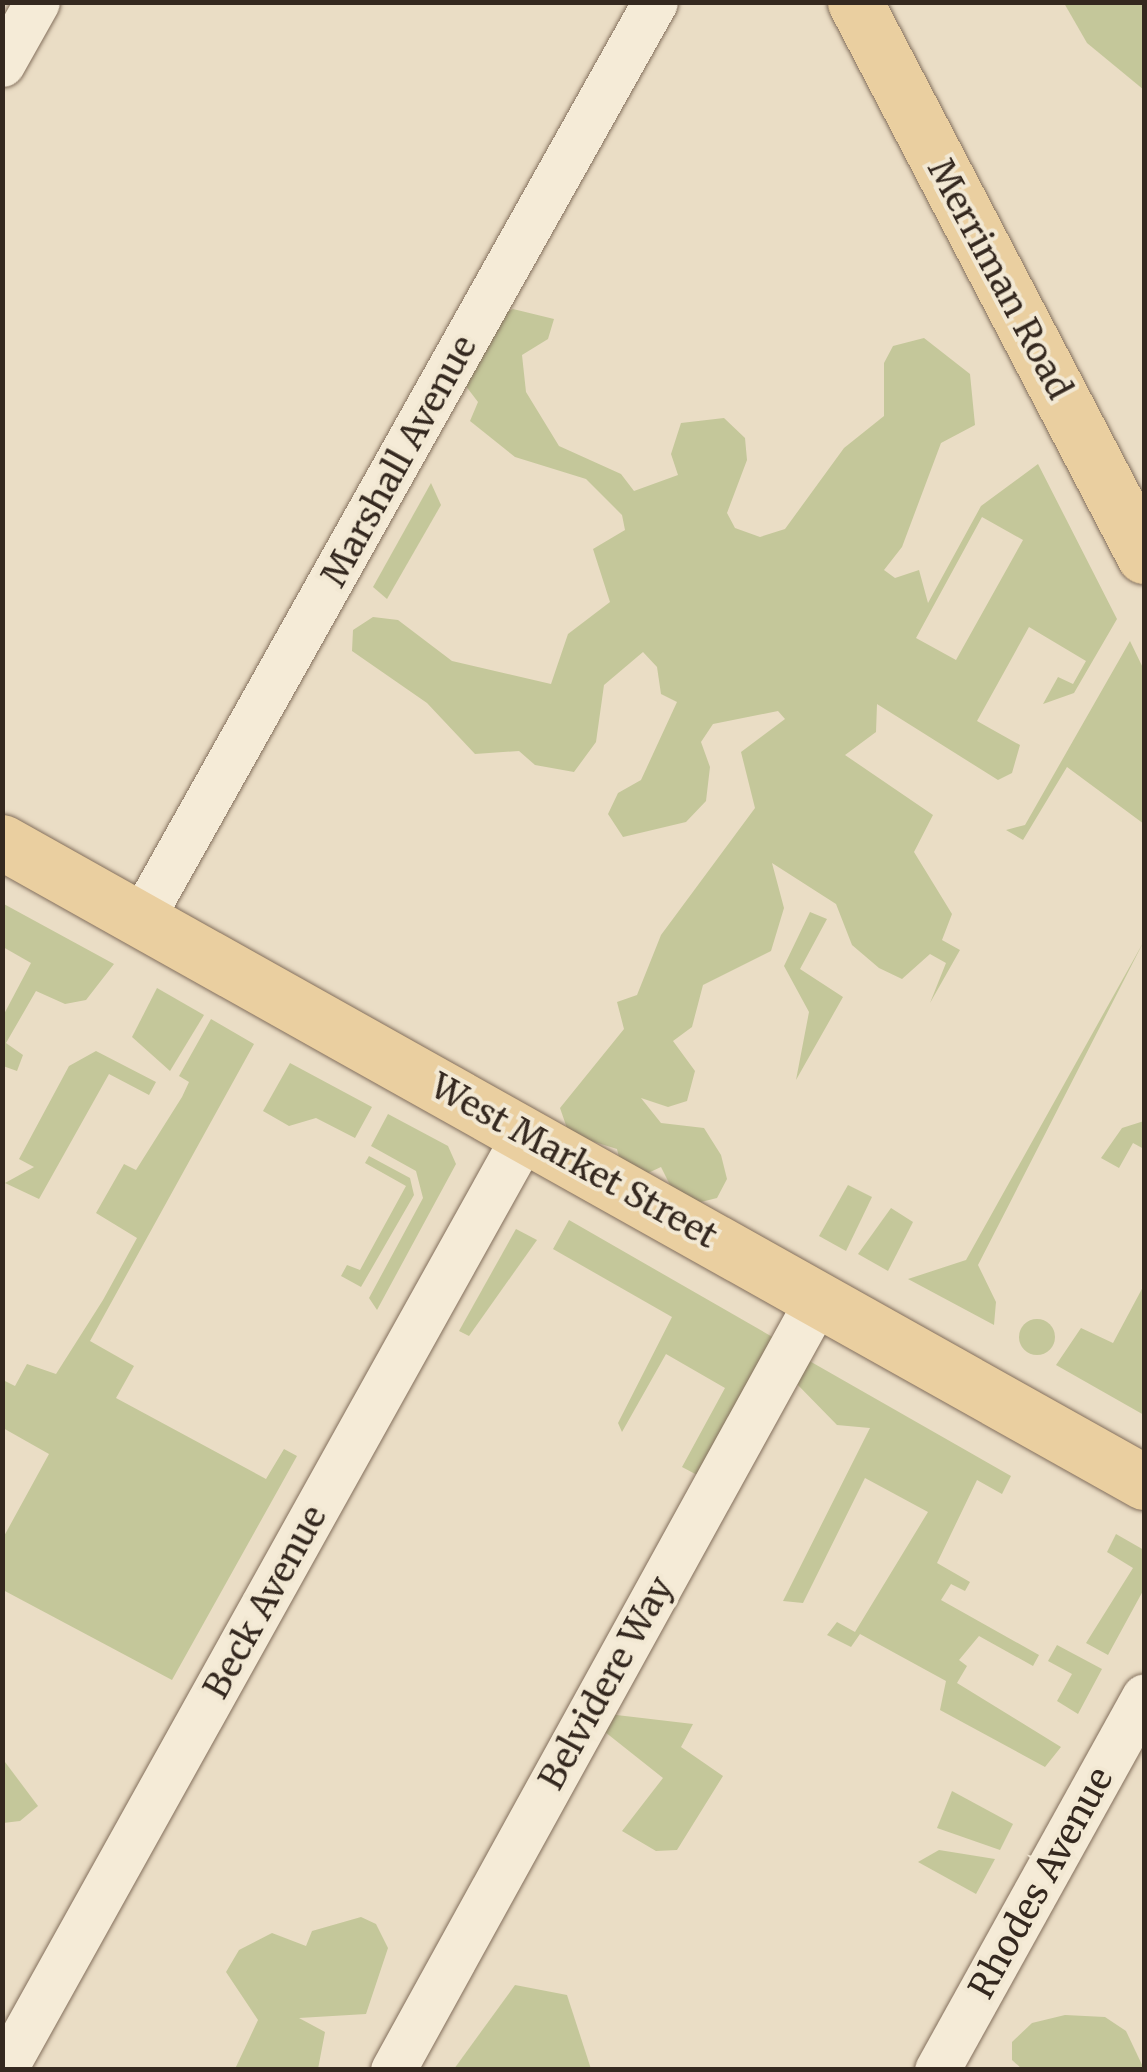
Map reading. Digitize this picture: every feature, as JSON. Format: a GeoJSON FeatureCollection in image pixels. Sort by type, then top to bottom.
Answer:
{"type":"FeatureCollection","features":[{"type":"Feature","properties":{"kind":"main road","name":"Merriman Road"},"geometry":{"type":"LineString","coordinates":[[855,2],[1139,527]]}},
{"type":"Feature","properties":{"kind":"main road","name":"West Market Street"},"geometry":{"type":"LineString","coordinates":[[2,842],[1144,1482]]}},
{"type":"Feature","properties":{"kind":"street"},"geometry":{"type":"LineString","coordinates":[[2,64],[37,2]]}},
{"type":"Feature","properties":{"kind":"street","name":"Marshall Avenue"},"geometry":{"type":"LineString","coordinates":[[141,920],[655,2]]}},
{"type":"Feature","properties":{"kind":"street","name":"Beck Avenue"},"geometry":{"type":"LineString","coordinates":[[4,2070],[525,1134]]}},
{"type":"Feature","properties":{"kind":"street","name":"Belvidere Way"},"geometry":{"type":"LineString","coordinates":[[393,2070],[820,1297]]}},
{"type":"Feature","properties":{"kind":"street","name":"Rhodes Avenue"},"geometry":{"type":"LineString","coordinates":[[938,2070],[1144,1696]]}},
{"type":"Feature","properties":{"kind":"green space"},"geometry":{"type":"Polygon","coordinates":[[[1064,3],[1144,3],[1144,90],[1087,43],[1064,3]]]}},
{"type":"Feature","properties":{"kind":"green space"},"geometry":{"type":"Polygon","coordinates":[[[513,309],[554,319],[548,339],[522,355],[526,392],[559,446],[621,474],[634,491],[678,475],[671,454],[681,423],[724,418],[745,438],[747,460],[727,513],[735,528],[760,537],[785,529],[844,448],[884,416],[884,363],[893,346],[924,338],[970,374],[975,425],[941,443],[902,547],[884,570],[895,578],[919,570],[928,603],[981,506],[1038,464],[1117,619],[1074,693],[1043,704],[1058,677],[1073,684],[1086,661],[1029,627],[977,721],[1020,745],[1012,773],[998,780],[877,704],[876,732],[845,755],[933,815],[914,852],[952,914],[942,940],[960,950],[930,1003],[946,963],[930,954],[902,979],[879,968],[852,945],[836,904],[772,863],[784,908],[771,951],[703,985],[692,1027],[673,1041],[695,1071],[687,1101],[668,1107],[641,1098],[661,1123],[704,1128],[721,1155],[727,1179],[717,1198],[701,1202],[677,1199],[661,1167],[648,1173],[620,1161],[617,1149],[569,1134],[560,1108],[624,1029],[617,1002],[637,995],[661,935],[755,808],[741,752],[785,719],[778,711],[713,724],[701,742],[710,767],[706,801],[686,822],[623,837],[608,814],[618,793],[641,780],[677,702],[661,694],[657,667],[643,652],[604,685],[596,742],[574,772],[535,765],[519,751],[475,754],[427,703],[352,651],[353,630],[373,617],[398,620],[452,661],[551,684],[568,634],[610,602],[593,549],[625,530],[622,515],[586,479],[515,457],[470,421],[478,402],[465,385],[491,319],[513,309]],[[982,517],[916,638],[956,660],[1023,540],[982,517]]]}},
{"type":"Feature","properties":{"kind":"green space"},"geometry":{"type":"Polygon","coordinates":[[[431,483],[441,505],[387,599],[373,587],[431,483]]]}},
{"type":"Feature","properties":{"kind":"green space"},"geometry":{"type":"Polygon","coordinates":[[[1130,641],[1144,670],[1144,824],[1067,767],[1023,840],[1006,830],[1025,825],[1130,641]]]}},
{"type":"Feature","properties":{"kind":"green space"},"geometry":{"type":"Polygon","coordinates":[[[2,903],[114,964],[86,1000],[65,1004],[36,991],[6,1043],[23,1055],[17,1071],[3,1066],[3,1016],[31,963],[3,947],[2,903]]]}},
{"type":"Feature","properties":{"kind":"green space"},"geometry":{"type":"Polygon","coordinates":[[[810,912],[827,919],[800,969],[843,997],[796,1080],[809,1012],[784,966],[810,912]]]}},
{"type":"Feature","properties":{"kind":"green space"},"geometry":{"type":"Polygon","coordinates":[[[1144,941],[978,1265],[996,1302],[994,1325],[908,1279],[966,1260],[1144,941]]]}},
{"type":"Feature","properties":{"kind":"green space"},"geometry":{"type":"Polygon","coordinates":[[[157,988],[204,1015],[170,1071],[132,1037],[157,988]]]}},
{"type":"Feature","properties":{"kind":"green space"},"geometry":{"type":"Polygon","coordinates":[[[211,1019],[254,1044],[90,1341],[134,1366],[116,1398],[266,1479],[284,1449],[297,1456],[172,1680],[3,1590],[3,1538],[49,1454],[3,1428],[3,1380],[15,1386],[27,1364],[56,1374],[103,1300],[137,1238],[96,1213],[124,1164],[136,1170],[182,1097],[189,1082],[179,1076],[211,1019]]]}},
{"type":"Feature","properties":{"kind":"green space"},"geometry":{"type":"Polygon","coordinates":[[[96,1051],[156,1082],[149,1095],[109,1074],[39,1199],[5,1183],[34,1167],[19,1159],[69,1066],[96,1051]]]}},
{"type":"Feature","properties":{"kind":"green space"},"geometry":{"type":"Polygon","coordinates":[[[290,1063],[372,1107],[355,1138],[316,1118],[289,1126],[263,1111],[290,1063]]]}},
{"type":"Feature","properties":{"kind":"green space"},"geometry":{"type":"Polygon","coordinates":[[[388,1114],[448,1146],[456,1164],[377,1310],[369,1298],[423,1198],[416,1171],[371,1146],[388,1114]]]}},
{"type":"Feature","properties":{"kind":"green space"},"geometry":{"type":"Polygon","coordinates":[[[1144,1121],[1144,1149],[1133,1143],[1119,1168],[1101,1158],[1122,1128],[1144,1121]]]}},
{"type":"Feature","properties":{"kind":"green space"},"geometry":{"type":"Polygon","coordinates":[[[369,1156],[410,1178],[414,1195],[361,1287],[341,1276],[347,1265],[360,1270],[406,1186],[365,1163],[369,1156]]]}},
{"type":"Feature","properties":{"kind":"green space"},"geometry":{"type":"Polygon","coordinates":[[[848,1185],[872,1197],[846,1251],[819,1236],[848,1185]]]}},
{"type":"Feature","properties":{"kind":"green space"},"geometry":{"type":"Polygon","coordinates":[[[891,1208],[913,1222],[888,1271],[858,1254],[891,1208]]]}},
{"type":"Feature","properties":{"kind":"green space"},"geometry":{"type":"Polygon","coordinates":[[[569,1220],[776,1339],[701,1477],[682,1467],[725,1388],[666,1354],[622,1432],[618,1423],[672,1317],[553,1249],[569,1220]]]}},
{"type":"Feature","properties":{"kind":"green space"},"geometry":{"type":"Polygon","coordinates":[[[516,1229],[537,1240],[469,1336],[459,1331],[516,1229]]]}},
{"type":"Feature","properties":{"kind":"green space"},"geometry":{"type":"Polygon","coordinates":[[[1144,1285],[1144,1415],[1056,1365],[1081,1328],[1113,1343],[1144,1285]]]}},
{"type":"Feature","properties":{"kind":"green space"},"geometry":{"type":"Polygon","coordinates":[[[1037,1319],[1050,1324],[1055,1337],[1050,1350],[1037,1355],[1024,1350],[1019,1337],[1024,1324],[1037,1319]]]}},
{"type":"Feature","properties":{"kind":"green space"},"geometry":{"type":"Polygon","coordinates":[[[806,1359],[1011,1476],[1002,1494],[977,1480],[937,1563],[970,1582],[965,1591],[951,1584],[941,1600],[1039,1655],[1033,1666],[979,1636],[959,1660],[967,1666],[957,1683],[1061,1747],[1045,1767],[940,1710],[946,1681],[860,1634],[851,1647],[827,1635],[837,1622],[855,1632],[928,1512],[865,1478],[803,1603],[783,1601],[870,1428],[837,1425],[794,1381],[806,1359]]]}},
{"type":"Feature","properties":{"kind":"green space"},"geometry":{"type":"Polygon","coordinates":[[[1116,1534],[1144,1550],[1144,1589],[1108,1655],[1086,1643],[1133,1568],[1107,1552],[1116,1534]]]}},
{"type":"Feature","properties":{"kind":"green space"},"geometry":{"type":"Polygon","coordinates":[[[1057,1645],[1102,1669],[1078,1714],[1057,1701],[1072,1674],[1048,1661],[1057,1645]]]}},
{"type":"Feature","properties":{"kind":"green space"},"geometry":{"type":"Polygon","coordinates":[[[608,1714],[693,1724],[681,1747],[723,1776],[677,1850],[656,1851],[622,1831],[663,1778],[600,1728],[608,1714]]]}},
{"type":"Feature","properties":{"kind":"green space"},"geometry":{"type":"Polygon","coordinates":[[[2,1758],[38,1806],[20,1821],[3,1823],[2,1758]]]}},
{"type":"Feature","properties":{"kind":"green space"},"geometry":{"type":"Polygon","coordinates":[[[952,1791],[1013,1824],[1000,1850],[937,1828],[952,1791]]]}},
{"type":"Feature","properties":{"kind":"green space"},"geometry":{"type":"Polygon","coordinates":[[[939,1850],[995,1859],[976,1894],[918,1862],[939,1850]]]}},
{"type":"Feature","properties":{"kind":"green space"},"geometry":{"type":"Polygon","coordinates":[[[361,1917],[376,1924],[388,1948],[366,2014],[299,2018],[325,2032],[318,2069],[235,2069],[258,2020],[226,1972],[239,1950],[272,1933],[306,1946],[312,1931],[361,1917]]]}},
{"type":"Feature","properties":{"kind":"green space"},"geometry":{"type":"Polygon","coordinates":[[[515,1985],[567,1995],[591,2069],[454,2069],[515,1985]]]}},
{"type":"Feature","properties":{"kind":"green space"},"geometry":{"type":"Polygon","coordinates":[[[1065,2015],[1105,2017],[1126,2031],[1144,2069],[1022,2069],[1012,2060],[1012,2042],[1032,2023],[1065,2015]]]}}]}
